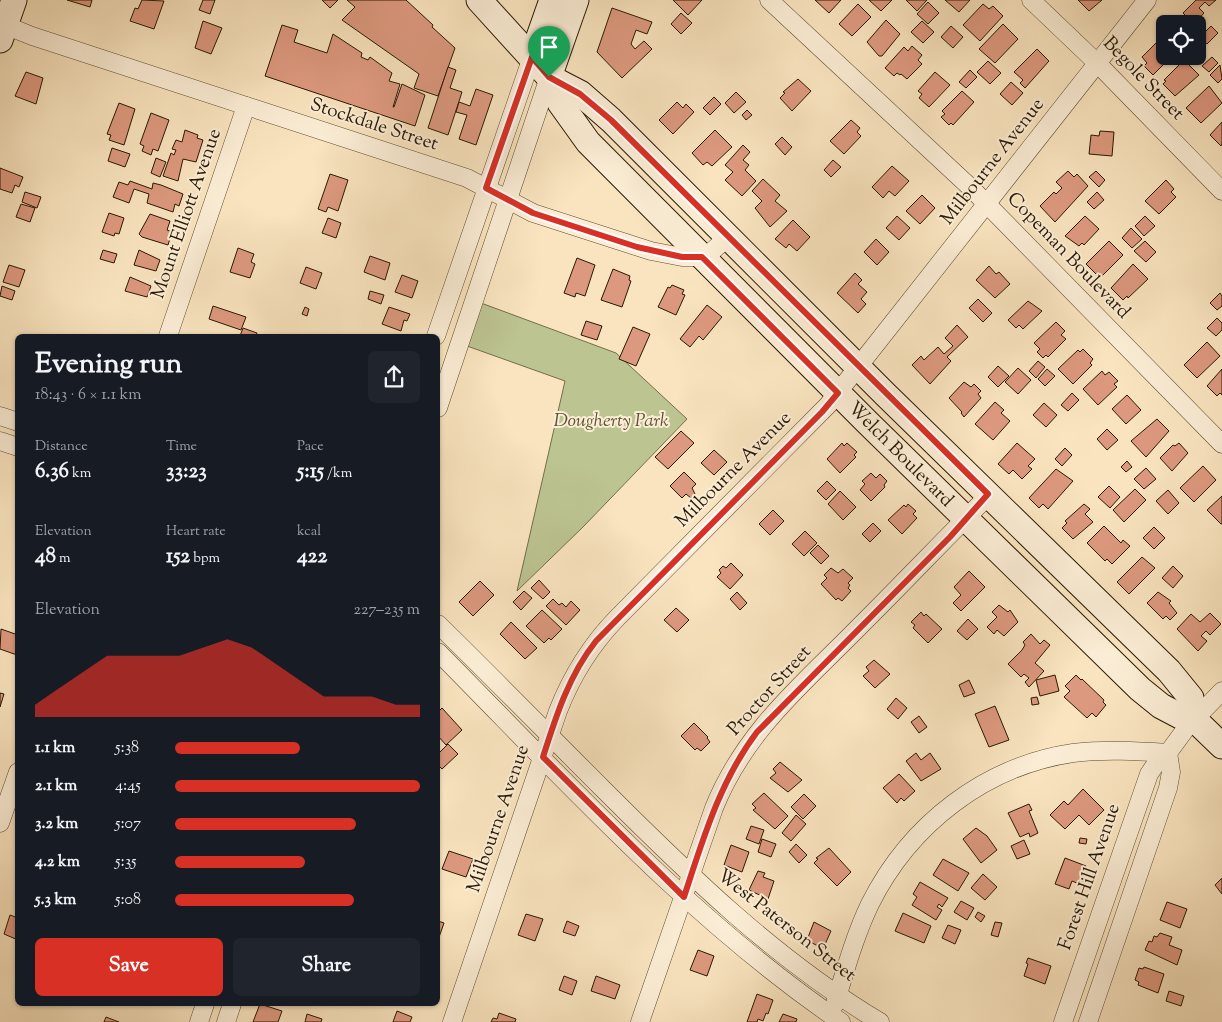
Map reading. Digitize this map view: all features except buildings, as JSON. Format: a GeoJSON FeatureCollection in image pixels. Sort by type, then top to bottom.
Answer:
{"type":"FeatureCollection","features":[{"type":"Feature","properties":{"kind":"main road"},"geometry":{"type":"LineString","coordinates":[[2,29],[14,0]]}},
{"type":"Feature","properties":{"kind":"main road","name":"Welch Boulevard"},"geometry":{"type":"LineString","coordinates":[[480,0],[549,77],[560,103],[588,142],[702,257],[965,519],[1150,698],[1172,712],[1194,719],[1222,746]]}},
{"type":"Feature","properties":{"kind":"main road"},"geometry":{"type":"LineString","coordinates":[[532,57],[552,0]]}},
{"type":"Feature","properties":{"kind":"main road"},"geometry":{"type":"LineString","coordinates":[[549,77],[576,0]]}},
{"type":"Feature","properties":{"kind":"main road","name":"Welch Boulevard"},"geometry":{"type":"LineString","coordinates":[[549,77],[580,94],[602,111],[859,367],[1178,680],[1191,698],[1194,719]]}},
{"type":"Feature","properties":{"kind":"street","name":"Copeman Boulevard"},"geometry":{"type":"LineString","coordinates":[[769,0],[987,204],[1222,444]]}},
{"type":"Feature","properties":{"kind":"street","name":"Begole Street"},"geometry":{"type":"LineString","coordinates":[[1031,0],[1098,63],[1222,191]]}},
{"type":"Feature","properties":{"kind":"street","name":"Milbourne Avenue"},"geometry":{"type":"LineString","coordinates":[[452,1022],[550,735],[568,688],[583,659],[596,641],[822,412],[1146,0]]}},
{"type":"Feature","properties":{"kind":"street","name":"Stockdale Street"},"geometry":{"type":"LineString","coordinates":[[2,29],[32,36],[467,178],[533,213],[637,247],[682,257],[702,257]]}},
{"type":"Feature","properties":{"kind":"street"},"geometry":{"type":"LineString","coordinates":[[437,334],[532,57]]}},
{"type":"Feature","properties":{"kind":"street"},"geometry":{"type":"LineString","coordinates":[[440,402],[549,77]]}},
{"type":"Feature","properties":{"kind":"street","name":"Mount Elliott Avenue"},"geometry":{"type":"LineString","coordinates":[[169,334],[246,106]]}},
{"type":"Feature","properties":{"kind":"street"},"geometry":{"type":"LineString","coordinates":[[702,257],[728,237]]}},
{"type":"Feature","properties":{"kind":"street"},"geometry":{"type":"LineString","coordinates":[[0,416],[15,421]]}},
{"type":"Feature","properties":{"kind":"street"},"geometry":{"type":"LineString","coordinates":[[0,441],[15,446]]}},
{"type":"Feature","properties":{"kind":"street","name":"Proctor Street"},"geometry":{"type":"LineString","coordinates":[[640,1022],[722,789],[757,732],[988,494]]}},
{"type":"Feature","properties":{"kind":"street","name":"West Paterson Street"},"geometry":{"type":"LineString","coordinates":[[440,626],[690,876],[769,944],[838,995],[880,1022]]}},
{"type":"Feature","properties":{"kind":"street"},"geometry":{"type":"LineString","coordinates":[[440,654],[684,897],[747,953],[834,1020],[838,995],[860,930],[882,882],[911,841],[947,808],[1001,775],[1056,756],[1103,751],[1168,753],[1171,772],[1168,788],[1088,1022]]}},
{"type":"Feature","properties":{"kind":"street","name":"Forest Hill Avenue"},"geometry":{"type":"LineString","coordinates":[[1063,1022],[1146,780],[1176,740],[1222,691]]}},
{"type":"Feature","properties":{"kind":"street"},"geometry":{"type":"LineString","coordinates":[[0,823],[15,780]]}},
{"type":"Feature","properties":{"kind":"street"},"geometry":{"type":"LineString","coordinates":[[199,1022],[204,1006]]}},
{"type":"Feature","properties":{"kind":"street"},"geometry":{"type":"LineString","coordinates":[[226,1022],[231,1006]]}},
{"type":"Feature","properties":{"kind":"green space","name":"Dougherty Park"},"geometry":{"type":"Polygon","coordinates":[[[481,303],[616,353],[687,419],[583,527],[517,591],[565,381],[467,346],[481,303]]]}},
{"type":"Feature","properties":{"kind":"route"},"geometry":{"type":"LineString","coordinates":[[532,57],[549,77],[568,86],[602,111],[886,395],[988,494],[950,537],[790,696],[757,732],[739,757],[718,798],[684,897],[543,757],[558,711],[588,650],[617,618],[822,412],[838,393],[702,257],[682,257],[637,247],[533,213],[486,188],[532,57]]}}]}
